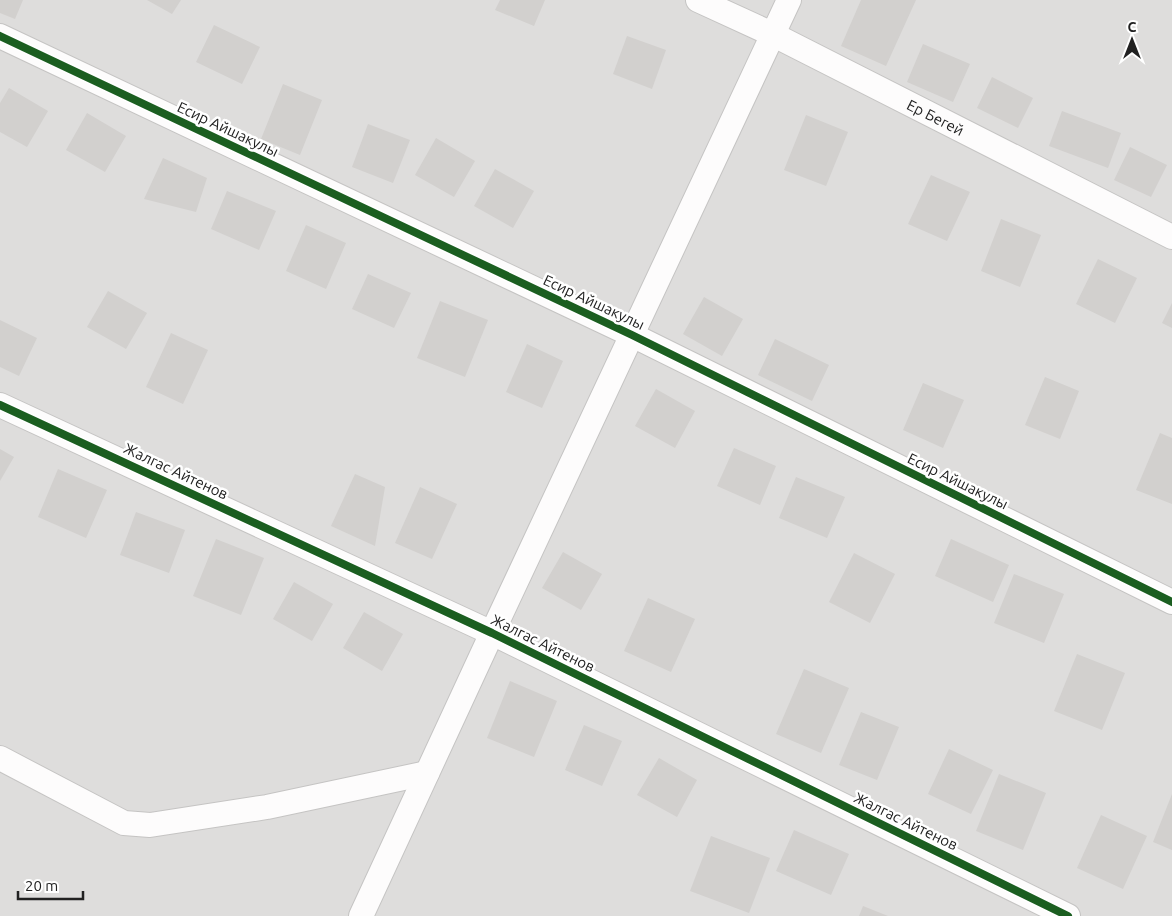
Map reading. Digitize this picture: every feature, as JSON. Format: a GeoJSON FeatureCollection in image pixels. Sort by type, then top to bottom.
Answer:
{"type":"FeatureCollection","features":[{"type":"Feature","properties":{"kind":"street","name":"Ер Бегей"},"geometry":{"type":"LineString","coordinates":[[698,0],[772,34],[1172,237]]}},
{"type":"Feature","properties":{"kind":"street"},"geometry":{"type":"LineString","coordinates":[[361,916],[789,0]]}},
{"type":"Feature","properties":{"kind":"street","name":"Есир Айшакулы"},"geometry":{"type":"LineString","coordinates":[[0,36],[632,336],[1172,602]]}},
{"type":"Feature","properties":{"kind":"street","name":"Жалгас Айтенов"},"geometry":{"type":"LineString","coordinates":[[0,404],[492,633],[1068,916]]}},
{"type":"Feature","properties":{"kind":"street"},"geometry":{"type":"LineString","coordinates":[[0,758],[124,823],[150,825],[267,807],[427,773]]}},
{"type":"Feature","properties":{"kind":"shaded area"},"geometry":{"type":"Polygon","coordinates":[[[0,0],[1172,0],[1172,916],[0,916],[0,0]]]}},
{"type":"Feature","properties":{"kind":"building"},"geometry":{"type":"Polygon","coordinates":[[[0,0],[23,0],[15,19],[0,13],[0,0]]]}},
{"type":"Feature","properties":{"kind":"building"},"geometry":{"type":"Polygon","coordinates":[[[147,0],[181,0],[172,14],[147,0]]]}},
{"type":"Feature","properties":{"kind":"building"},"geometry":{"type":"Polygon","coordinates":[[[500,0],[545,0],[534,26],[495,10],[500,0]]]}},
{"type":"Feature","properties":{"kind":"building"},"geometry":{"type":"Polygon","coordinates":[[[861,0],[916,0],[886,66],[841,46],[861,0]]]}},
{"type":"Feature","properties":{"kind":"building"},"geometry":{"type":"Polygon","coordinates":[[[214,25],[260,47],[242,84],[196,62],[214,25]]]}},
{"type":"Feature","properties":{"kind":"building"},"geometry":{"type":"Polygon","coordinates":[[[627,36],[666,50],[652,89],[613,74],[627,36]]]}},
{"type":"Feature","properties":{"kind":"building"},"geometry":{"type":"Polygon","coordinates":[[[923,44],[970,64],[953,102],[907,82],[923,44]]]}},
{"type":"Feature","properties":{"kind":"building"},"geometry":{"type":"Polygon","coordinates":[[[992,77],[1033,98],[1018,128],[977,108],[992,77]]]}},
{"type":"Feature","properties":{"kind":"building"},"geometry":{"type":"Polygon","coordinates":[[[283,84],[322,100],[300,155],[261,139],[283,84]]]}},
{"type":"Feature","properties":{"kind":"building"},"geometry":{"type":"Polygon","coordinates":[[[9,88],[48,111],[27,147],[0,132],[0,103],[9,88]]]}},
{"type":"Feature","properties":{"kind":"building"},"geometry":{"type":"Polygon","coordinates":[[[1062,111],[1121,133],[1108,168],[1049,146],[1062,111]]]}},
{"type":"Feature","properties":{"kind":"building"},"geometry":{"type":"Polygon","coordinates":[[[87,113],[126,136],[105,172],[66,150],[87,113]]]}},
{"type":"Feature","properties":{"kind":"building"},"geometry":{"type":"Polygon","coordinates":[[[806,115],[848,132],[826,186],[784,170],[806,115]]]}},
{"type":"Feature","properties":{"kind":"building"},"geometry":{"type":"Polygon","coordinates":[[[368,124],[410,140],[393,183],[352,167],[368,124]]]}},
{"type":"Feature","properties":{"kind":"building"},"geometry":{"type":"Polygon","coordinates":[[[436,138],[475,161],[454,197],[415,175],[436,138]]]}},
{"type":"Feature","properties":{"kind":"building"},"geometry":{"type":"Polygon","coordinates":[[[1130,147],[1167,165],[1151,197],[1114,180],[1130,147]]]}},
{"type":"Feature","properties":{"kind":"building"},"geometry":{"type":"Polygon","coordinates":[[[163,158],[207,178],[196,212],[144,199],[163,158]]]}},
{"type":"Feature","properties":{"kind":"building"},"geometry":{"type":"Polygon","coordinates":[[[495,169],[534,191],[513,228],[474,206],[495,169]]]}},
{"type":"Feature","properties":{"kind":"building"},"geometry":{"type":"Polygon","coordinates":[[[931,175],[970,192],[947,241],[908,224],[931,175]]]}},
{"type":"Feature","properties":{"kind":"building"},"geometry":{"type":"Polygon","coordinates":[[[227,191],[276,211],[259,250],[211,229],[227,191]]]}},
{"type":"Feature","properties":{"kind":"building"},"geometry":{"type":"Polygon","coordinates":[[[1001,219],[1041,235],[1020,287],[981,271],[1001,219]]]}},
{"type":"Feature","properties":{"kind":"building"},"geometry":{"type":"Polygon","coordinates":[[[306,225],[346,243],[326,289],[286,271],[306,225]]]}},
{"type":"Feature","properties":{"kind":"building"},"geometry":{"type":"Polygon","coordinates":[[[1098,259],[1137,278],[1115,323],[1076,304],[1098,259]]]}},
{"type":"Feature","properties":{"kind":"building"},"geometry":{"type":"Polygon","coordinates":[[[368,274],[411,293],[394,328],[352,309],[368,274]]]}},
{"type":"Feature","properties":{"kind":"building"},"geometry":{"type":"Polygon","coordinates":[[[108,291],[147,313],[126,349],[87,327],[108,291]]]}},
{"type":"Feature","properties":{"kind":"building"},"geometry":{"type":"Polygon","coordinates":[[[704,297],[743,319],[722,356],[683,334],[704,297]]]}},
{"type":"Feature","properties":{"kind":"building"},"geometry":{"type":"Polygon","coordinates":[[[440,301],[488,320],[465,377],[417,358],[440,301]]]}},
{"type":"Feature","properties":{"kind":"building"},"geometry":{"type":"Polygon","coordinates":[[[1172,303],[1172,328],[1162,323],[1172,303]]]}},
{"type":"Feature","properties":{"kind":"building"},"geometry":{"type":"Polygon","coordinates":[[[0,320],[37,338],[19,376],[0,367],[0,320]]]}},
{"type":"Feature","properties":{"kind":"building"},"geometry":{"type":"Polygon","coordinates":[[[171,333],[208,350],[183,404],[146,387],[171,333]]]}},
{"type":"Feature","properties":{"kind":"building"},"geometry":{"type":"Polygon","coordinates":[[[775,339],[829,365],[812,401],[758,375],[775,339]]]}},
{"type":"Feature","properties":{"kind":"building"},"geometry":{"type":"Polygon","coordinates":[[[527,344],[563,361],[542,408],[506,392],[527,344]]]}},
{"type":"Feature","properties":{"kind":"building"},"geometry":{"type":"Polygon","coordinates":[[[1045,377],[1079,391],[1060,439],[1025,425],[1045,377]]]}},
{"type":"Feature","properties":{"kind":"building"},"geometry":{"type":"Polygon","coordinates":[[[923,383],[964,400],[943,448],[903,430],[923,383]]]}},
{"type":"Feature","properties":{"kind":"building"},"geometry":{"type":"Polygon","coordinates":[[[656,389],[695,411],[675,448],[635,426],[656,389]]]}},
{"type":"Feature","properties":{"kind":"building"},"geometry":{"type":"Polygon","coordinates":[[[1160,433],[1172,438],[1172,504],[1136,490],[1160,433]]]}},
{"type":"Feature","properties":{"kind":"building"},"geometry":{"type":"Polygon","coordinates":[[[734,448],[776,466],[760,505],[717,486],[734,448]]]}},
{"type":"Feature","properties":{"kind":"building"},"geometry":{"type":"Polygon","coordinates":[[[0,449],[14,457],[0,481],[0,449]]]}},
{"type":"Feature","properties":{"kind":"building"},"geometry":{"type":"Polygon","coordinates":[[[58,469],[107,490],[86,538],[38,517],[58,469]]]}},
{"type":"Feature","properties":{"kind":"building"},"geometry":{"type":"Polygon","coordinates":[[[355,474],[385,487],[375,546],[331,526],[355,474]]]}},
{"type":"Feature","properties":{"kind":"building"},"geometry":{"type":"Polygon","coordinates":[[[796,477],[845,497],[827,538],[779,518],[796,477]]]}},
{"type":"Feature","properties":{"kind":"building"},"geometry":{"type":"Polygon","coordinates":[[[420,487],[457,504],[432,559],[395,543],[420,487]]]}},
{"type":"Feature","properties":{"kind":"building"},"geometry":{"type":"Polygon","coordinates":[[[136,512],[185,530],[169,573],[120,555],[136,512]]]}},
{"type":"Feature","properties":{"kind":"building"},"geometry":{"type":"Polygon","coordinates":[[[216,539],[264,558],[241,615],[193,596],[216,539]]]}},
{"type":"Feature","properties":{"kind":"building"},"geometry":{"type":"Polygon","coordinates":[[[951,539],[1009,565],[993,602],[935,576],[951,539]]]}},
{"type":"Feature","properties":{"kind":"building"},"geometry":{"type":"Polygon","coordinates":[[[563,552],[602,574],[581,610],[542,588],[563,552]]]}},
{"type":"Feature","properties":{"kind":"building"},"geometry":{"type":"Polygon","coordinates":[[[854,553],[895,574],[870,623],[829,602],[854,553]]]}},
{"type":"Feature","properties":{"kind":"building"},"geometry":{"type":"Polygon","coordinates":[[[1014,574],[1064,594],[1044,643],[994,623],[1014,574]]]}},
{"type":"Feature","properties":{"kind":"building"},"geometry":{"type":"Polygon","coordinates":[[[294,582],[333,604],[312,641],[273,619],[294,582]]]}},
{"type":"Feature","properties":{"kind":"building"},"geometry":{"type":"Polygon","coordinates":[[[648,598],[695,619],[671,672],[624,651],[648,598]]]}},
{"type":"Feature","properties":{"kind":"building"},"geometry":{"type":"Polygon","coordinates":[[[364,612],[403,634],[382,671],[343,648],[364,612]]]}},
{"type":"Feature","properties":{"kind":"building"},"geometry":{"type":"Polygon","coordinates":[[[1077,654],[1125,673],[1102,730],[1054,711],[1077,654]]]}},
{"type":"Feature","properties":{"kind":"building"},"geometry":{"type":"Polygon","coordinates":[[[804,669],[849,688],[821,753],[776,734],[804,669]]]}},
{"type":"Feature","properties":{"kind":"building"},"geometry":{"type":"Polygon","coordinates":[[[510,681],[557,701],[534,757],[487,738],[510,681]]]}},
{"type":"Feature","properties":{"kind":"building"},"geometry":{"type":"Polygon","coordinates":[[[861,712],[899,727],[877,780],[839,765],[861,712]]]}},
{"type":"Feature","properties":{"kind":"building"},"geometry":{"type":"Polygon","coordinates":[[[584,725],[622,741],[602,786],[565,770],[584,725]]]}},
{"type":"Feature","properties":{"kind":"building"},"geometry":{"type":"Polygon","coordinates":[[[949,749],[993,770],[971,814],[928,794],[949,749]]]}},
{"type":"Feature","properties":{"kind":"building"},"geometry":{"type":"Polygon","coordinates":[[[659,758],[697,780],[677,817],[637,795],[659,758]]]}},
{"type":"Feature","properties":{"kind":"building"},"geometry":{"type":"Polygon","coordinates":[[[999,774],[1046,793],[1023,850],[976,831],[999,774]]]}},
{"type":"Feature","properties":{"kind":"building"},"geometry":{"type":"Polygon","coordinates":[[[1172,794],[1172,850],[1153,842],[1172,794]]]}},
{"type":"Feature","properties":{"kind":"building"},"geometry":{"type":"Polygon","coordinates":[[[1101,815],[1147,836],[1123,889],[1077,868],[1101,815]]]}},
{"type":"Feature","properties":{"kind":"building"},"geometry":{"type":"Polygon","coordinates":[[[794,830],[849,854],[831,895],[776,871],[794,830]]]}},
{"type":"Feature","properties":{"kind":"building"},"geometry":{"type":"Polygon","coordinates":[[[711,836],[770,858],[749,913],[690,891],[711,836]]]}},
{"type":"Feature","properties":{"kind":"building"},"geometry":{"type":"Polygon","coordinates":[[[863,906],[888,916],[859,916],[863,906]]]}},
{"type":"Feature","properties":{"kind":"cycle path"},"geometry":{"type":"LineString","coordinates":[[0,36],[632,335],[1172,602]]}},
{"type":"Feature","properties":{"kind":"cycle path"},"geometry":{"type":"LineString","coordinates":[[0,405],[492,633],[1068,916]]}}]}
